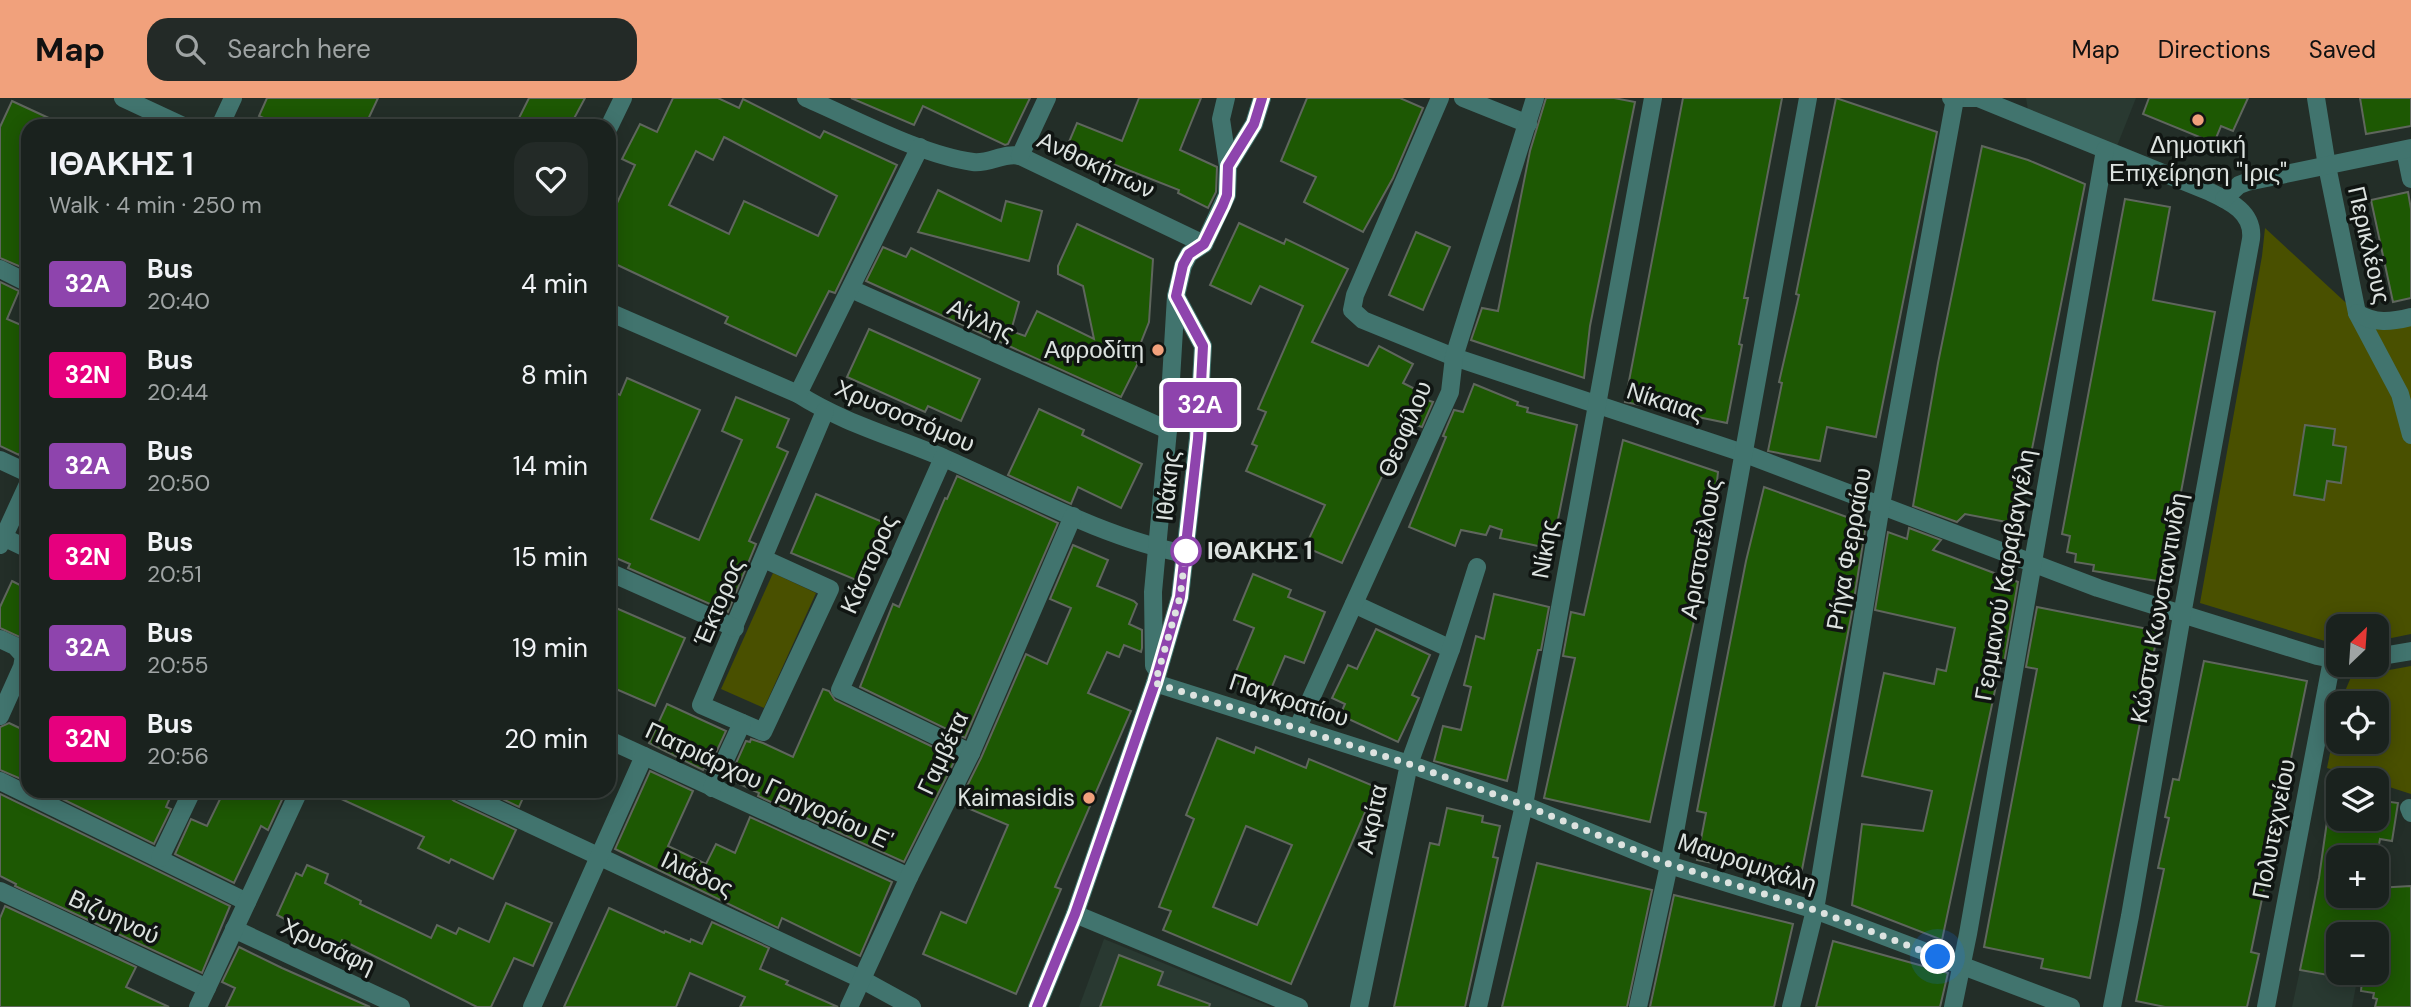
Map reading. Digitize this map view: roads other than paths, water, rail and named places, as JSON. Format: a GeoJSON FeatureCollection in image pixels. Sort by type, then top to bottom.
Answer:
{"type":"FeatureCollection","features":[{"type":"Feature","properties":{"kind":"street"},"geometry":{"type":"LineString","coordinates":[[123,98],[168,119]]}},
{"type":"Feature","properties":{"kind":"street"},"geometry":{"type":"LineString","coordinates":[[223,119],[233,98]]}},
{"type":"Feature","properties":{"kind":"street"},"geometry":{"type":"LineString","coordinates":[[613,119],[623,98]]}},
{"type":"Feature","properties":{"kind":"street","name":"Ανθοκήπων"},"geometry":{"type":"LineString","coordinates":[[806,98],[920,147],[976,162],[989,162],[1007,155],[1020,156],[1204,244]]}},
{"type":"Feature","properties":{"kind":"street"},"geometry":{"type":"LineString","coordinates":[[1020,156],[1047,98]]}},
{"type":"Feature","properties":{"kind":"street","name":"Ιθάκης"},"geometry":{"type":"LineString","coordinates":[[1155,683],[1153,592],[1168,430],[1176,296],[1183,265],[1189,254],[1204,244],[1227,195],[1228,166],[1221,119],[1226,98]]}},
{"type":"Feature","properties":{"kind":"street","name":"Ιθάκης"},"geometry":{"type":"LineString","coordinates":[[1228,166],[1254,124],[1262,98]]}},
{"type":"Feature","properties":{"kind":"street","name":"Νίκαιας"},"geometry":{"type":"LineString","coordinates":[[1440,98],[1373,249],[1352,304],[1352,310],[1363,320],[1454,357],[1743,453],[2032,563],[2182,615],[2326,657]]}},
{"type":"Feature","properties":{"kind":"street"},"geometry":{"type":"LineString","coordinates":[[1463,98],[1528,124]]}},
{"type":"Feature","properties":{"kind":"street","name":"Θεοφίλου"},"geometry":{"type":"LineString","coordinates":[[1298,727],[1450,392],[1454,357],[1535,98]]}},
{"type":"Feature","properties":{"kind":"street","name":"Νίκης"},"geometry":{"type":"LineString","coordinates":[[1478,1007],[1524,805],[1653,98]]}},
{"type":"Feature","properties":{"kind":"street","name":"Αριστοτέλους"},"geometry":{"type":"LineString","coordinates":[[1638,1007],[1669,864],[1808,98]]}},
{"type":"Feature","properties":{"kind":"street"},"geometry":{"type":"LineString","coordinates":[[1953,99],[1978,98],[2224,199],[2246,182],[2408,149],[2411,179]]}},
{"type":"Feature","properties":{"kind":"street","name":"Περικλέους"},"geometry":{"type":"LineString","coordinates":[[2316,98],[2357,313],[2400,394],[2411,435]]}},
{"type":"Feature","properties":{"kind":"street","name":"Ρήγα Φερραίου"},"geometry":{"type":"LineString","coordinates":[[1791,1007],[1815,910],[1881,505],[1953,99]]}},
{"type":"Feature","properties":{"kind":"street"},"geometry":{"type":"LineString","coordinates":[[798,394],[920,147]]}},
{"type":"Feature","properties":{"kind":"street","name":"Γερμανού Καραβαγγέλη"},"geometry":{"type":"LineString","coordinates":[[1953,1007],[2105,150]]}},
{"type":"Feature","properties":{"kind":"street","name":"Κώστα Κωνσταντινίδη"},"geometry":{"type":"LineString","coordinates":[[2112,1007],[2133,903],[2182,615],[2251,239],[2251,226],[2247,218],[2236,206],[2224,199]]}},
{"type":"Feature","properties":{"kind":"street"},"geometry":{"type":"LineString","coordinates":[[0,269],[21,280]]}},
{"type":"Feature","properties":{"kind":"street","name":"Αίγλης"},"geometry":{"type":"LineString","coordinates":[[851,289],[1168,430]]}},
{"type":"Feature","properties":{"kind":"street","name":"Ιθάκης"},"geometry":{"type":"LineString","coordinates":[[1037,1007],[1075,914],[1155,683],[1180,597],[1198,439],[1203,346],[1176,296]]}},
{"type":"Feature","properties":{"kind":"street"},"geometry":{"type":"LineString","coordinates":[[2357,313],[2370,321],[2393,321],[2411,317]]}},
{"type":"Feature","properties":{"kind":"street","name":"Χρυσοστόμου"},"geometry":{"type":"LineString","coordinates":[[616,315],[798,394],[825,411],[943,458],[1073,516],[1157,549],[1186,554]]}},
{"type":"Feature","properties":{"kind":"street","name":"Έκτορος"},"geometry":{"type":"LineString","coordinates":[[742,723],[701,705],[825,411]]}},
{"type":"Feature","properties":{"kind":"street","name":"Κάστορος"},"geometry":{"type":"LineString","coordinates":[[943,458],[840,690],[971,753]]}},
{"type":"Feature","properties":{"kind":"street"},"geometry":{"type":"LineString","coordinates":[[0,460],[21,470]]}},
{"type":"Feature","properties":{"kind":"street"},"geometry":{"type":"LineString","coordinates":[[21,499],[2,541],[21,547]]}},
{"type":"Feature","properties":{"kind":"street","name":"Γαμβέτα"},"geometry":{"type":"LineString","coordinates":[[849,1007],[909,877],[971,753],[1073,516]]}},
{"type":"Feature","properties":{"kind":"street"},"geometry":{"type":"LineString","coordinates":[[712,788],[742,723],[763,732],[830,589],[764,559]]}},
{"type":"Feature","properties":{"kind":"street","name":"Ακρίτα"},"geometry":{"type":"LineString","coordinates":[[1359,1007],[1409,764],[1451,649],[1477,567]]}},
{"type":"Feature","properties":{"kind":"street"},"geometry":{"type":"LineString","coordinates":[[616,575],[735,628]]}},
{"type":"Feature","properties":{"kind":"street"},"geometry":{"type":"LineString","coordinates":[[1354,604],[1451,649]]}},
{"type":"Feature","properties":{"kind":"street"},"geometry":{"type":"LineString","coordinates":[[0,639],[15,646],[21,653]]}},
{"type":"Feature","properties":{"kind":"street"},"geometry":{"type":"LineString","coordinates":[[2389,655],[2411,651]]}},
{"type":"Feature","properties":{"kind":"street"},"geometry":{"type":"LineString","coordinates":[[0,716],[21,669]]}},
{"type":"Feature","properties":{"kind":"street","name":"Πολυτεχνείου"},"geometry":{"type":"LineString","coordinates":[[2266,1007],[2332,677]]}},
{"type":"Feature","properties":{"kind":"street","name":"Παγκρατίου"},"geometry":{"type":"LineString","coordinates":[[1155,683],[1409,764]]}},
{"type":"Feature","properties":{"kind":"street","name":"Πατριάρχου Γρηγορίου Ε'"},"geometry":{"type":"LineString","coordinates":[[616,743],[909,877]]}},
{"type":"Feature","properties":{"kind":"street"},"geometry":{"type":"LineString","coordinates":[[532,1007],[645,756]]}},
{"type":"Feature","properties":{"kind":"street","name":"Μαυρομιχάλη"},"geometry":{"type":"LineString","coordinates":[[1409,764],[1524,805],[1669,864],[1815,910],[2071,1007]]}},
{"type":"Feature","properties":{"kind":"street"},"geometry":{"type":"LineString","coordinates":[[0,781],[21,791]]}},
{"type":"Feature","properties":{"kind":"street"},"geometry":{"type":"LineString","coordinates":[[35,798],[247,902]]}},
{"type":"Feature","properties":{"kind":"street"},"geometry":{"type":"LineString","coordinates":[[160,858],[189,798]]}},
{"type":"Feature","properties":{"kind":"street"},"geometry":{"type":"LineString","coordinates":[[198,1007],[296,798]]}},
{"type":"Feature","properties":{"kind":"street","name":"Ιλιάδος"},"geometry":{"type":"LineString","coordinates":[[474,798],[861,979],[912,1007]]}},
{"type":"Feature","properties":{"kind":"street","name":"Βιζυηνού"},"geometry":{"type":"LineString","coordinates":[[0,891],[207,988]]}},
{"type":"Feature","properties":{"kind":"street"},"geometry":{"type":"LineString","coordinates":[[1075,914],[1299,1007]]}},
{"type":"Feature","properties":{"kind":"street","name":"Χρυσάφη"},"geometry":{"type":"LineString","coordinates":[[234,929],[401,1007]]}},
{"type":"Feature","properties":{"kind":"place","name":"Δημοτική Επιχείρηση \"Ιρις\""},"geometry":{"type":"Point","coordinates":[2198,120]}},
{"type":"Feature","properties":{"kind":"place","name":"Αφροδίτη"},"geometry":{"type":"Point","coordinates":[1158,350]}},
{"type":"Feature","properties":{"kind":"place","name":"ΙΘΑΚΗΣ 1"},"geometry":{"type":"Point","coordinates":[1186,551]}},
{"type":"Feature","properties":{"kind":"place","name":"Kaimasidis"},"geometry":{"type":"Point","coordinates":[1089,798]}}]}
